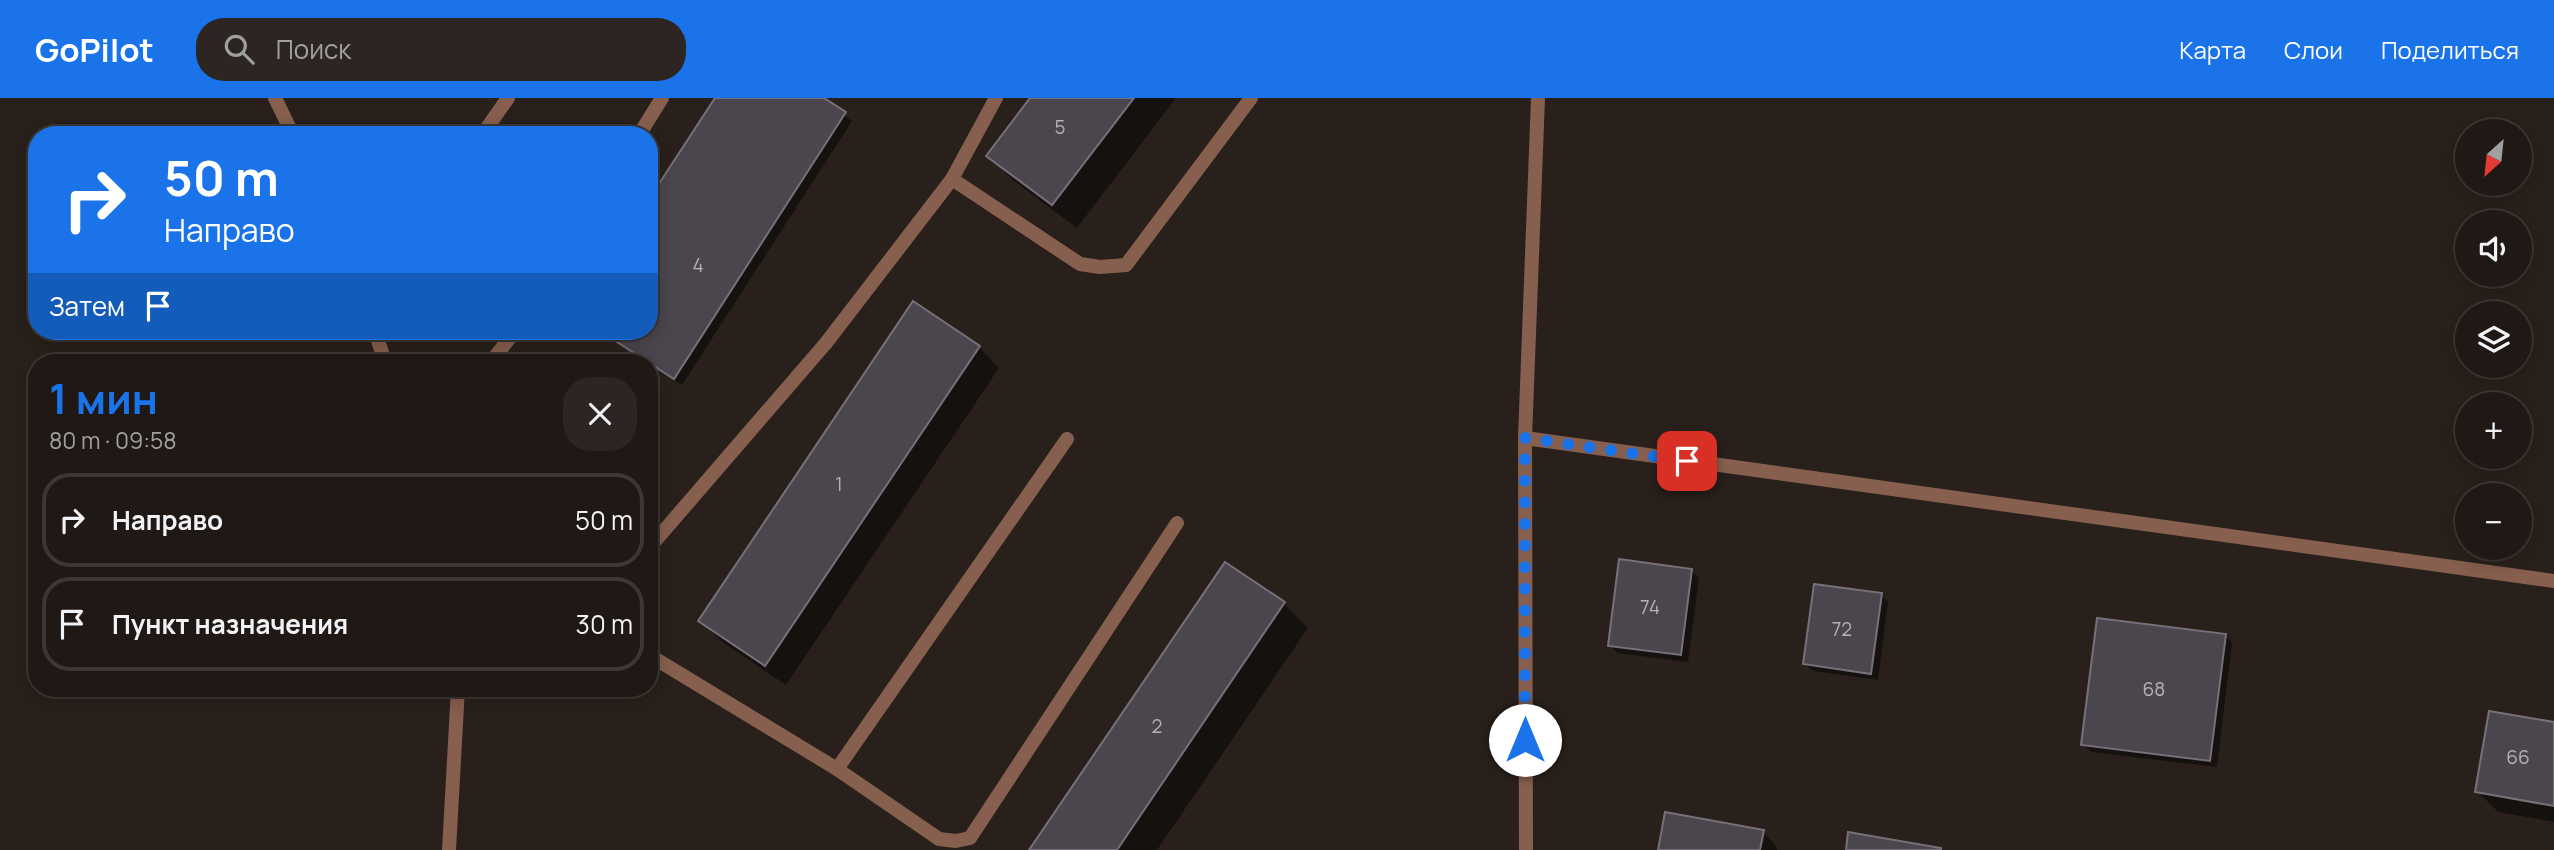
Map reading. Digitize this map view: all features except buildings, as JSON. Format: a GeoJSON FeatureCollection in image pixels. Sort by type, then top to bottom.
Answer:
{"type":"FeatureCollection","features":[{"type":"Feature","properties":{"kind":"street"},"geometry":{"type":"LineString","coordinates":[[275,98],[289,126]]}},
{"type":"Feature","properties":{"kind":"street"},"geometry":{"type":"LineString","coordinates":[[488,126],[508,98]]}},
{"type":"Feature","properties":{"kind":"street"},"geometry":{"type":"LineString","coordinates":[[645,126],[662,98]]}},
{"type":"Feature","properties":{"kind":"street"},"geometry":{"type":"LineString","coordinates":[[658,538],[826,342],[951,179],[996,98]]}},
{"type":"Feature","properties":{"kind":"street"},"geometry":{"type":"LineString","coordinates":[[951,179],[1080,264],[1100,267],[1126,265],[1251,98]]}},
{"type":"Feature","properties":{"kind":"street"},"geometry":{"type":"LineString","coordinates":[[1526,850],[1525,438],[1538,98]]}},
{"type":"Feature","properties":{"kind":"street"},"geometry":{"type":"LineString","coordinates":[[497,354],[508,340]]}},
{"type":"Feature","properties":{"kind":"street"},"geometry":{"type":"LineString","coordinates":[[1525,438],[2554,581]]}},
{"type":"Feature","properties":{"kind":"street"},"geometry":{"type":"LineString","coordinates":[[837,769],[1067,439]]}},
{"type":"Feature","properties":{"kind":"street"},"geometry":{"type":"LineString","coordinates":[[658,660],[837,769],[939,839],[956,841],[970,838],[1177,523]]}},
{"type":"Feature","properties":{"kind":"street"},"geometry":{"type":"LineString","coordinates":[[449,850],[458,697]]}},
{"type":"Feature","properties":{"kind":"route"},"geometry":{"type":"LineString","coordinates":[[1525,740],[1525,438],[1687,461]]}}]}
